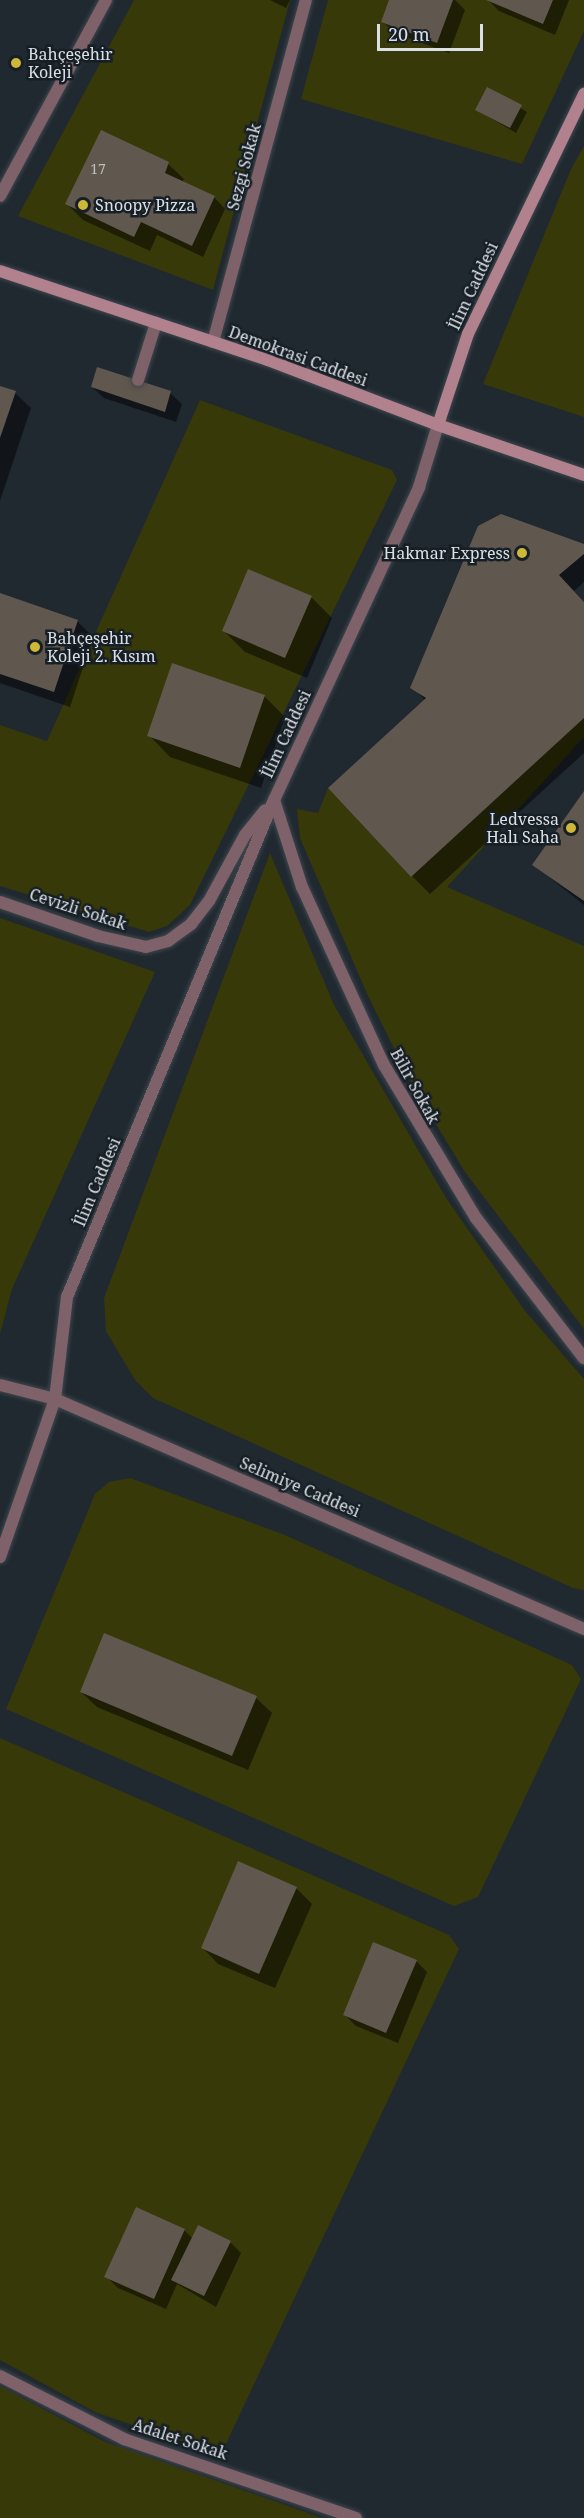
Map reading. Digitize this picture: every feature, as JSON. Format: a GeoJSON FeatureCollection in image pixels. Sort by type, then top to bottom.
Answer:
{"type":"FeatureCollection","features":[{"type":"Feature","properties":{"kind":"main road","name":"İlim Caddesi"},"geometry":{"type":"LineString","coordinates":[[438,425],[468,334],[584,94]]}},
{"type":"Feature","properties":{"kind":"main road","name":"Demokrasi Caddesi"},"geometry":{"type":"LineString","coordinates":[[0,271],[213,342],[584,476]]}},
{"type":"Feature","properties":{"kind":"street"},"geometry":{"type":"LineString","coordinates":[[0,196],[106,0]]}},
{"type":"Feature","properties":{"kind":"street","name":"Sezgi Sokak"},"geometry":{"type":"LineString","coordinates":[[213,342],[306,0]]}},
{"type":"Feature","properties":{"kind":"street"},"geometry":{"type":"LineString","coordinates":[[138,380],[156,323]]}},
{"type":"Feature","properties":{"kind":"street","name":"İlim Caddesi"},"geometry":{"type":"LineString","coordinates":[[0,1557],[55,1399],[67,1297],[274,800],[419,487],[438,425]]}},
{"type":"Feature","properties":{"kind":"street","name":"Cevizli Sokak"},"geometry":{"type":"LineString","coordinates":[[0,902],[98,936],[146,947],[168,941],[191,924],[209,901],[245,835],[274,800]]}},
{"type":"Feature","properties":{"kind":"street","name":"Bilir Sokak"},"geometry":{"type":"LineString","coordinates":[[274,800],[302,887],[384,1065],[476,1218],[584,1358]]}},
{"type":"Feature","properties":{"kind":"street","name":"Selimiye Caddesi"},"geometry":{"type":"LineString","coordinates":[[0,1385],[55,1399],[584,1629]]}},
{"type":"Feature","properties":{"kind":"street","name":"Adalet Sokak"},"geometry":{"type":"LineString","coordinates":[[0,2376],[124,2439],[356,2518]]}},
{"type":"Feature","properties":{"kind":"shaded area"},"geometry":{"type":"Polygon","coordinates":[[[134,0],[290,0],[213,290],[18,216],[134,0]]]}},
{"type":"Feature","properties":{"kind":"shaded area"},"geometry":{"type":"Polygon","coordinates":[[[328,0],[584,0],[584,31],[522,164],[301,99],[328,0]]]}},
{"type":"Feature","properties":{"kind":"shaded area"},"geometry":{"type":"Polygon","coordinates":[[[584,146],[584,417],[483,384],[571,169],[584,146]]]}},
{"type":"Feature","properties":{"kind":"shaded area"},"geometry":{"type":"Polygon","coordinates":[[[200,400],[392,470],[397,480],[190,905],[167,926],[149,932],[0,886],[0,725],[47,741],[200,400]]]}},
{"type":"Feature","properties":{"kind":"shaded area"},"geometry":{"type":"Polygon","coordinates":[[[584,718],[584,737],[447,887],[584,946],[584,1329],[465,1172],[414,1088],[368,996],[300,838],[297,809],[318,813],[328,788],[411,877],[584,718]]]}},
{"type":"Feature","properties":{"kind":"shaded area"},"geometry":{"type":"Polygon","coordinates":[[[270,853],[334,1005],[446,1198],[525,1311],[584,1379],[584,1590],[573,1588],[153,1398],[135,1380],[106,1331],[104,1298],[270,853]]]}},
{"type":"Feature","properties":{"kind":"shaded area"},"geometry":{"type":"Polygon","coordinates":[[[0,918],[155,972],[12,1289],[0,1334],[0,918]]]}},
{"type":"Feature","properties":{"kind":"shaded area"},"geometry":{"type":"Polygon","coordinates":[[[130,1478],[285,1535],[572,1665],[581,1679],[478,1897],[454,1906],[6,1709],[95,1494],[109,1482],[130,1478]]]}},
{"type":"Feature","properties":{"kind":"shaded area"},"geometry":{"type":"Polygon","coordinates":[[[0,1738],[449,1935],[459,1949],[223,2450],[208,2450],[97,2413],[0,2360],[0,1738]]]}},
{"type":"Feature","properties":{"kind":"shaded area"},"geometry":{"type":"Polygon","coordinates":[[[0,2386],[103,2441],[322,2518],[0,2518],[0,2386]]]}},
{"type":"Feature","properties":{"kind":"building"},"geometry":{"type":"Polygon","coordinates":[[[389,0],[453,0],[437,43],[381,22],[389,0]]]}},
{"type":"Feature","properties":{"kind":"building"},"geometry":{"type":"Polygon","coordinates":[[[486,0],[553,0],[543,24],[486,0]]]}},
{"type":"Feature","properties":{"kind":"building"},"geometry":{"type":"Polygon","coordinates":[[[487,87],[522,105],[510,128],[475,110],[487,87]]]}},
{"type":"Feature","properties":{"kind":"building"},"geometry":{"type":"Polygon","coordinates":[[[101,130],[169,162],[165,173],[215,196],[192,246],[141,222],[134,237],[65,204],[101,130]]]}},
{"type":"Feature","properties":{"kind":"building"},"geometry":{"type":"Polygon","coordinates":[[[97,367],[171,391],[165,412],[91,387],[97,367]]]}},
{"type":"Feature","properties":{"kind":"building"},"geometry":{"type":"Polygon","coordinates":[[[0,386],[16,391],[0,438],[0,386]]]}},
{"type":"Feature","properties":{"kind":"building"},"geometry":{"type":"Polygon","coordinates":[[[501,514],[584,544],[584,554],[559,575],[584,602],[584,718],[411,877],[328,788],[426,698],[410,688],[478,526],[501,514]]]}},
{"type":"Feature","properties":{"kind":"building"},"geometry":{"type":"Polygon","coordinates":[[[248,569],[312,596],[285,658],[222,631],[248,569]]]}},
{"type":"Feature","properties":{"kind":"building","name":"Bahçeşehir Koleji 2. Kısım"},"geometry":{"type":"Polygon","coordinates":[[[0,593],[78,620],[54,692],[0,674],[0,593]]]}},
{"type":"Feature","properties":{"kind":"building"},"geometry":{"type":"Polygon","coordinates":[[[172,663],[265,695],[240,768],[147,736],[172,663]]]}},
{"type":"Feature","properties":{"kind":"building","name":"Ledvessa Halı Saha"},"geometry":{"type":"Polygon","coordinates":[[[584,791],[584,901],[532,865],[584,791]]]}},
{"type":"Feature","properties":{"kind":"building"},"geometry":{"type":"Polygon","coordinates":[[[104,1633],[257,1696],[232,1756],[80,1692],[104,1633]]]}},
{"type":"Feature","properties":{"kind":"building"},"geometry":{"type":"Polygon","coordinates":[[[238,1861],[297,1887],[259,1974],[201,1948],[238,1861]]]}},
{"type":"Feature","properties":{"kind":"building"},"geometry":{"type":"Polygon","coordinates":[[[373,1942],[417,1960],[386,2033],[343,2015],[373,1942]]]}},
{"type":"Feature","properties":{"kind":"building"},"geometry":{"type":"Polygon","coordinates":[[[136,2207],[185,2229],[154,2299],[104,2277],[136,2207]]]}},
{"type":"Feature","properties":{"kind":"building"},"geometry":{"type":"Polygon","coordinates":[[[198,2225],[231,2241],[204,2296],[171,2280],[198,2225]]]}},
{"type":"Feature","properties":{"kind":"place","name":"Bahçeşehir Koleji"},"geometry":{"type":"Point","coordinates":[16,63]}},
{"type":"Feature","properties":{"kind":"place","name":"Snoopy Pizza"},"geometry":{"type":"Point","coordinates":[83,205]}},
{"type":"Feature","properties":{"kind":"place","name":"Hakmar Express"},"geometry":{"type":"Point","coordinates":[522,553]}},
{"type":"Feature","properties":{"kind":"place","name":"Bahçeşehir Koleji 2. Kısım"},"geometry":{"type":"Point","coordinates":[35,647]}},
{"type":"Feature","properties":{"kind":"place","name":"Ledvessa Halı Saha"},"geometry":{"type":"Point","coordinates":[571,828]}}]}
